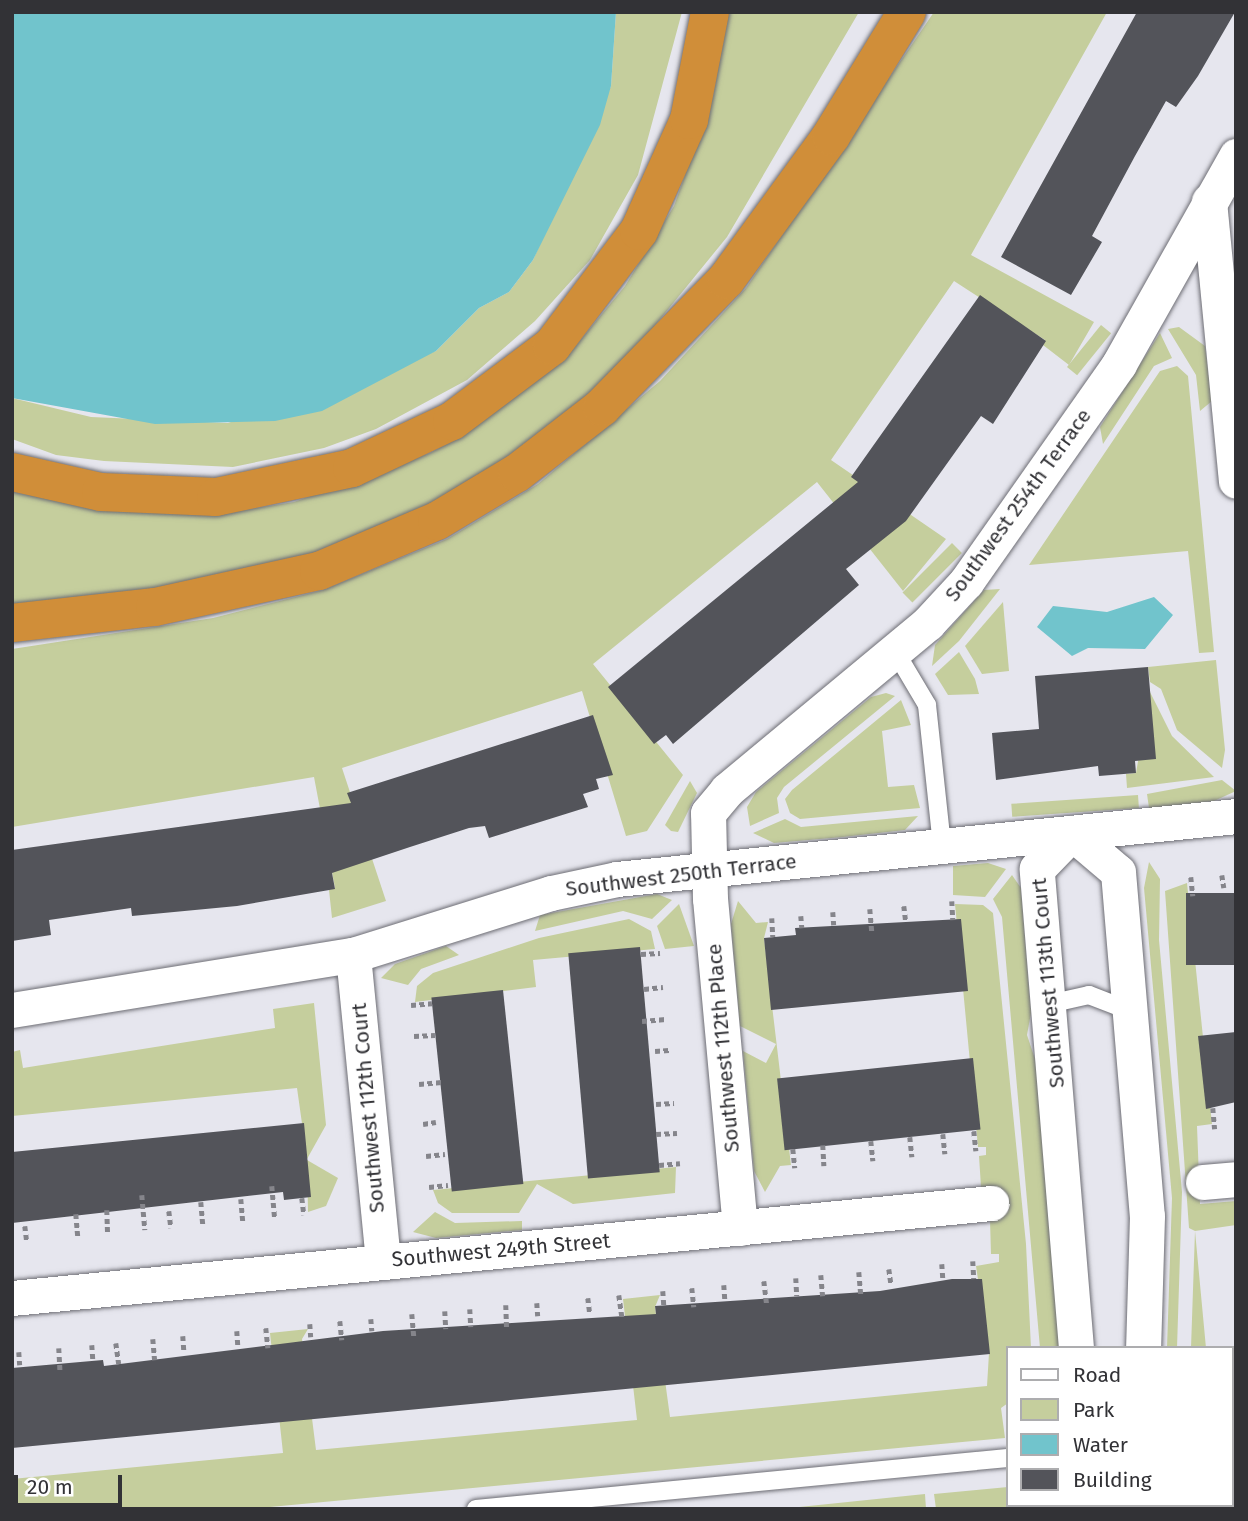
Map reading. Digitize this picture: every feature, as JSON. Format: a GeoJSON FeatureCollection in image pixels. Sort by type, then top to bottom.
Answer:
{"type":"FeatureCollection","features":[{"type":"Feature","properties":{"kind":"highway"},"geometry":{"type":"LineString","coordinates":[[12,472],[101,492],[216,497],[352,468],[452,421],[552,346],[639,231],[689,120],[710,12]]}},
{"type":"Feature","properties":{"kind":"highway"},"geometry":{"type":"LineString","coordinates":[[12,623],[155,607],[319,571],[437,522],[517,473],[602,407],[726,280],[831,135],[907,12]]}},
{"type":"Feature","properties":{"kind":"street","name":"Southwest 254th Terrace"},"geometry":{"type":"LineString","coordinates":[[709,869],[706,822],[719,797],[895,651],[966,582],[1119,364],[1236,156]]}},
{"type":"Feature","properties":{"kind":"street"},"geometry":{"type":"LineString","coordinates":[[1209,201],[1236,481]]}},
{"type":"Feature","properties":{"kind":"street","name":"Southwest 250th Terrace"},"geometry":{"type":"LineString","coordinates":[[12,1010],[353,955],[584,884],[1236,816]]}},
{"type":"Feature","properties":{"kind":"street"},"geometry":{"type":"LineString","coordinates":[[1072,833],[1118,872],[1147,1216],[1143,1346]]}},
{"type":"Feature","properties":{"kind":"street","name":"Southwest 113th Court"},"geometry":{"type":"LineString","coordinates":[[1072,833],[1037,869],[1076,1346]]}},
{"type":"Feature","properties":{"kind":"street","name":"Southwest 112th Place"},"geometry":{"type":"LineString","coordinates":[[709,869],[740,1228]]}},
{"type":"Feature","properties":{"kind":"street","name":"Southwest 112th Court"},"geometry":{"type":"LineString","coordinates":[[353,955],[383,1262]]}},
{"type":"Feature","properties":{"kind":"street","name":"Southwest 249th Street"},"geometry":{"type":"LineString","coordinates":[[12,1298],[990,1203]]}},
{"type":"Feature","properties":{"kind":"lane"},"geometry":{"type":"LineString","coordinates":[[895,651],[927,705],[942,845]]}},
{"type":"Feature","properties":{"kind":"lane"},"geometry":{"type":"LineString","coordinates":[[1049,1004],[1089,995],[1130,1011]]}},
{"type":"Feature","properties":{"kind":"lane"},"geometry":{"type":"LineString","coordinates":[[476,1509],[1006,1458]]}},
{"type":"Feature","properties":{"kind":"lane"},"geometry":{"type":"LineString","coordinates":[[665,1490],[667,1509]]}},
{"type":"Feature","properties":{"kind":"path"},"geometry":{"type":"LineString","coordinates":[[1222,875],[1224,888]]}},
{"type":"Feature","properties":{"kind":"path"},"geometry":{"type":"LineString","coordinates":[[1191,877],[1193,896]]}},
{"type":"Feature","properties":{"kind":"path"},"geometry":{"type":"LineString","coordinates":[[951,901],[953,920]]}},
{"type":"Feature","properties":{"kind":"path"},"geometry":{"type":"LineString","coordinates":[[904,905],[906,922]]}},
{"type":"Feature","properties":{"kind":"path"},"geometry":{"type":"LineString","coordinates":[[870,909],[872,931]]}},
{"type":"Feature","properties":{"kind":"path"},"geometry":{"type":"LineString","coordinates":[[833,912],[834,925]]}},
{"type":"Feature","properties":{"kind":"path"},"geometry":{"type":"LineString","coordinates":[[801,916],[802,928]]}},
{"type":"Feature","properties":{"kind":"path"},"geometry":{"type":"LineString","coordinates":[[772,918],[773,937]]}},
{"type":"Feature","properties":{"kind":"path"},"geometry":{"type":"LineString","coordinates":[[641,954],[660,953]]}},
{"type":"Feature","properties":{"kind":"path"},"geometry":{"type":"LineString","coordinates":[[644,989],[663,987]]}},
{"type":"Feature","properties":{"kind":"path"},"geometry":{"type":"LineString","coordinates":[[411,1005],[432,1003]]}},
{"type":"Feature","properties":{"kind":"path"},"geometry":{"type":"LineString","coordinates":[[642,1021],[666,1018]]}},
{"type":"Feature","properties":{"kind":"path"},"geometry":{"type":"LineString","coordinates":[[414,1036],[435,1035]]}},
{"type":"Feature","properties":{"kind":"path"},"geometry":{"type":"LineString","coordinates":[[654,1051],[669,1050]]}},
{"type":"Feature","properties":{"kind":"path"},"geometry":{"type":"LineString","coordinates":[[419,1084],[442,1082]]}},
{"type":"Feature","properties":{"kind":"path"},"geometry":{"type":"LineString","coordinates":[[656,1104],[674,1103]]}},
{"type":"Feature","properties":{"kind":"path"},"geometry":{"type":"LineString","coordinates":[[1213,1108],[1215,1129]]}},
{"type":"Feature","properties":{"kind":"path"},"geometry":{"type":"LineString","coordinates":[[423,1124],[436,1122]]}},
{"type":"Feature","properties":{"kind":"path"},"geometry":{"type":"LineString","coordinates":[[974,1131],[976,1151]]}},
{"type":"Feature","properties":{"kind":"path"},"geometry":{"type":"LineString","coordinates":[[656,1134],[677,1133]]}},
{"type":"Feature","properties":{"kind":"path"},"geometry":{"type":"LineString","coordinates":[[943,1134],[945,1154]]}},
{"type":"Feature","properties":{"kind":"path"},"geometry":{"type":"LineString","coordinates":[[910,1137],[912,1157]]}},
{"type":"Feature","properties":{"kind":"path"},"geometry":{"type":"LineString","coordinates":[[871,1141],[873,1161]]}},
{"type":"Feature","properties":{"kind":"path"},"geometry":{"type":"LineString","coordinates":[[822,1146],[824,1166]]}},
{"type":"Feature","properties":{"kind":"path"},"geometry":{"type":"LineString","coordinates":[[793,1149],[795,1168]]}},
{"type":"Feature","properties":{"kind":"path"},"geometry":{"type":"LineString","coordinates":[[426,1156],[445,1154]]}},
{"type":"Feature","properties":{"kind":"path"},"geometry":{"type":"LineString","coordinates":[[659,1165],[680,1163]]}},
{"type":"Feature","properties":{"kind":"path"},"geometry":{"type":"LineString","coordinates":[[429,1187],[448,1185]]}},
{"type":"Feature","properties":{"kind":"path"},"geometry":{"type":"LineString","coordinates":[[272,1186],[275,1219]]}},
{"type":"Feature","properties":{"kind":"path"},"geometry":{"type":"LineString","coordinates":[[142,1195],[145,1230]]}},
{"type":"Feature","properties":{"kind":"path"},"geometry":{"type":"LineString","coordinates":[[302,1198],[304,1215]]}},
{"type":"Feature","properties":{"kind":"path"},"geometry":{"type":"LineString","coordinates":[[241,1199],[243,1221]]}},
{"type":"Feature","properties":{"kind":"path"},"geometry":{"type":"LineString","coordinates":[[201,1202],[203,1226]]}},
{"type":"Feature","properties":{"kind":"path"},"geometry":{"type":"LineString","coordinates":[[107,1210],[108,1234]]}},
{"type":"Feature","properties":{"kind":"path"},"geometry":{"type":"LineString","coordinates":[[169,1211],[170,1228]]}},
{"type":"Feature","properties":{"kind":"path"},"geometry":{"type":"LineString","coordinates":[[76,1214],[78,1237]]}},
{"type":"Feature","properties":{"kind":"path"},"geometry":{"type":"LineString","coordinates":[[25,1226],[27,1242]]}},
{"type":"Feature","properties":{"kind":"path"},"geometry":{"type":"LineString","coordinates":[[973,1261],[974,1279]]}},
{"type":"Feature","properties":{"kind":"path"},"geometry":{"type":"LineString","coordinates":[[942,1264],[943,1280]]}},
{"type":"Feature","properties":{"kind":"path"},"geometry":{"type":"LineString","coordinates":[[889,1269],[891,1283]]}},
{"type":"Feature","properties":{"kind":"path"},"geometry":{"type":"LineString","coordinates":[[859,1272],[861,1297]]}},
{"type":"Feature","properties":{"kind":"path"},"geometry":{"type":"LineString","coordinates":[[821,1275],[823,1296]]}},
{"type":"Feature","properties":{"kind":"path"},"geometry":{"type":"LineString","coordinates":[[796,1278],[797,1296]]}},
{"type":"Feature","properties":{"kind":"path"},"geometry":{"type":"LineString","coordinates":[[764,1281],[766,1306]]}},
{"type":"Feature","properties":{"kind":"path"},"geometry":{"type":"LineString","coordinates":[[724,1285],[725,1300]]}},
{"type":"Feature","properties":{"kind":"path"},"geometry":{"type":"LineString","coordinates":[[692,1288],[694,1307]]}},
{"type":"Feature","properties":{"kind":"path"},"geometry":{"type":"LineString","coordinates":[[663,1291],[664,1306]]}},
{"type":"Feature","properties":{"kind":"path"},"geometry":{"type":"LineString","coordinates":[[620,1295],[622,1317]]}},
{"type":"Feature","properties":{"kind":"path"},"geometry":{"type":"LineString","coordinates":[[588,1298],[590,1314]]}},
{"type":"Feature","properties":{"kind":"path"},"geometry":{"type":"LineString","coordinates":[[537,1303],[538,1316]]}},
{"type":"Feature","properties":{"kind":"path"},"geometry":{"type":"LineString","coordinates":[[506,1306],[507,1329]]}},
{"type":"Feature","properties":{"kind":"path"},"geometry":{"type":"LineString","coordinates":[[470,1309],[471,1326]]}},
{"type":"Feature","properties":{"kind":"path"},"geometry":{"type":"LineString","coordinates":[[445,1311],[446,1329]]}},
{"type":"Feature","properties":{"kind":"path"},"geometry":{"type":"LineString","coordinates":[[412,1314],[414,1337]]}},
{"type":"Feature","properties":{"kind":"path"},"geometry":{"type":"LineString","coordinates":[[371,1318],[372,1331]]}},
{"type":"Feature","properties":{"kind":"path"},"geometry":{"type":"LineString","coordinates":[[340,1321],[342,1340]]}},
{"type":"Feature","properties":{"kind":"path"},"geometry":{"type":"LineString","coordinates":[[310,1324],[312,1338]]}},
{"type":"Feature","properties":{"kind":"path"},"geometry":{"type":"LineString","coordinates":[[266,1328],[268,1348]]}},
{"type":"Feature","properties":{"kind":"path"},"geometry":{"type":"LineString","coordinates":[[237,1331],[238,1347]]}},
{"type":"Feature","properties":{"kind":"path"},"geometry":{"type":"LineString","coordinates":[[183,1336],[184,1351]]}},
{"type":"Feature","properties":{"kind":"path"},"geometry":{"type":"LineString","coordinates":[[153,1339],[155,1360]]}},
{"type":"Feature","properties":{"kind":"path"},"geometry":{"type":"LineString","coordinates":[[116,1343],[119,1364]]}},
{"type":"Feature","properties":{"kind":"path"},"geometry":{"type":"LineString","coordinates":[[92,1345],[93,1361]]}},
{"type":"Feature","properties":{"kind":"path"},"geometry":{"type":"LineString","coordinates":[[59,1348],[60,1370]]}},
{"type":"Feature","properties":{"kind":"path"},"geometry":{"type":"LineString","coordinates":[[19,1352],[20,1365]]}},
{"type":"Feature","properties":{"kind":"green space"},"geometry":{"type":"Polygon","coordinates":[[[616,12],[682,12],[638,175],[590,260],[535,321],[467,380],[376,429],[324,448],[233,467],[104,461],[56,455],[12,439],[12,398],[91,417],[228,423],[436,351],[479,308],[509,292],[533,260],[611,86],[616,12]]]}},
{"type":"Feature","properties":{"kind":"green space"},"geometry":{"type":"Polygon","coordinates":[[[728,12],[859,12],[727,237],[613,377],[489,473],[364,539],[213,583],[12,607],[12,489],[243,510],[294,502],[430,453],[467,433],[578,343],[625,286],[674,206],[713,97],[728,12]]]}},
{"type":"Feature","properties":{"kind":"green space"},"geometry":{"type":"Polygon","coordinates":[[[934,12],[1107,12],[971,255],[1094,322],[1069,365],[1043,345],[1045,340],[954,281],[831,460],[946,539],[903,591],[817,482],[593,664],[683,775],[647,831],[626,836],[582,691],[342,768],[386,901],[332,918],[329,890],[335,888],[314,777],[12,827],[12,649],[213,618],[323,590],[447,539],[538,484],[660,381],[746,288],[934,12]]]}},
{"type":"Feature","properties":{"kind":"green space"},"geometry":{"type":"Polygon","coordinates":[[[1101,325],[1111,333],[1077,375],[1067,367],[1101,325]]]}},
{"type":"Feature","properties":{"kind":"green space"},"geometry":{"type":"Polygon","coordinates":[[[1179,327],[1205,346],[1212,401],[1200,411],[1196,375],[1168,329],[1179,327]]]}},
{"type":"Feature","properties":{"kind":"green space"},"geometry":{"type":"Polygon","coordinates":[[[1160,333],[1172,358],[1154,366],[1103,444],[1100,427],[1160,333]]]}},
{"type":"Feature","properties":{"kind":"green space"},"geometry":{"type":"Polygon","coordinates":[[[1177,366],[1188,376],[1214,652],[1199,653],[1188,551],[1029,565],[1160,371],[1177,366]]]}},
{"type":"Feature","properties":{"kind":"green space"},"geometry":{"type":"Polygon","coordinates":[[[952,543],[962,553],[912,602],[903,592],[952,543]]]}},
{"type":"Feature","properties":{"kind":"green space"},"geometry":{"type":"Polygon","coordinates":[[[1000,589],[959,641],[932,666],[935,645],[984,590],[1000,589]]]}},
{"type":"Feature","properties":{"kind":"green space"},"geometry":{"type":"Polygon","coordinates":[[[1003,602],[1009,671],[982,674],[965,646],[1003,602]]]}},
{"type":"Feature","properties":{"kind":"green space"},"geometry":{"type":"Polygon","coordinates":[[[959,652],[975,679],[979,694],[948,695],[935,674],[959,652]]]}},
{"type":"Feature","properties":{"kind":"green space"},"geometry":{"type":"Polygon","coordinates":[[[1216,660],[1225,750],[1222,768],[1177,730],[1161,689],[1150,682],[1148,667],[1216,660]]]}},
{"type":"Feature","properties":{"kind":"green space"},"geometry":{"type":"Polygon","coordinates":[[[1150,692],[1172,736],[1214,777],[1127,788],[1126,774],[1136,773],[1150,692]]]}},
{"type":"Feature","properties":{"kind":"green space"},"geometry":{"type":"Polygon","coordinates":[[[886,693],[895,696],[784,787],[777,798],[779,813],[750,826],[747,807],[756,792],[871,697],[886,693]]]}},
{"type":"Feature","properties":{"kind":"green space"},"geometry":{"type":"Polygon","coordinates":[[[901,700],[911,725],[882,731],[888,787],[914,785],[920,808],[800,819],[790,813],[785,799],[792,790],[901,700]]]}},
{"type":"Feature","properties":{"kind":"green space"},"geometry":{"type":"Polygon","coordinates":[[[1222,780],[1236,791],[1214,801],[1149,808],[1147,794],[1222,780]]]}},
{"type":"Feature","properties":{"kind":"green space"},"geometry":{"type":"Polygon","coordinates":[[[690,781],[697,793],[678,832],[671,831],[665,825],[690,781]]]}},
{"type":"Feature","properties":{"kind":"green space"},"geometry":{"type":"Polygon","coordinates":[[[1138,795],[1139,808],[1012,817],[1011,804],[1138,795]]]}},
{"type":"Feature","properties":{"kind":"green space"},"geometry":{"type":"Polygon","coordinates":[[[918,816],[905,830],[843,837],[774,843],[753,833],[785,819],[801,827],[918,816]]]}},
{"type":"Feature","properties":{"kind":"green space"},"geometry":{"type":"Polygon","coordinates":[[[1149,862],[1160,879],[1159,940],[1182,1192],[1177,1346],[1167,1346],[1172,1198],[1144,888],[1149,862]]]}},
{"type":"Feature","properties":{"kind":"green space"},"geometry":{"type":"Polygon","coordinates":[[[988,863],[1006,869],[985,897],[953,895],[953,866],[988,863]]]}},
{"type":"Feature","properties":{"kind":"green space"},"geometry":{"type":"Polygon","coordinates":[[[1012,875],[1021,888],[1031,1013],[1027,1035],[1039,1071],[1061,1346],[1040,1346],[1002,917],[993,899],[1012,875]]]}},
{"type":"Feature","properties":{"kind":"green space"},"geometry":{"type":"Polygon","coordinates":[[[1187,883],[1212,1124],[1197,1126],[1200,1204],[1236,1201],[1236,1225],[1195,1231],[1189,1228],[1165,891],[1187,883]]]}},
{"type":"Feature","properties":{"kind":"green space"},"geometry":{"type":"Polygon","coordinates":[[[657,894],[672,900],[652,919],[623,911],[535,931],[540,915],[657,894]]]}},
{"type":"Feature","properties":{"kind":"green space"},"geometry":{"type":"Polygon","coordinates":[[[738,901],[756,923],[768,922],[764,938],[791,1165],[780,1166],[765,1192],[754,1171],[743,1051],[766,1063],[776,1044],[740,1026],[731,924],[738,901]]]}},
{"type":"Feature","properties":{"kind":"green space"},"geometry":{"type":"Polygon","coordinates":[[[679,904],[694,946],[665,949],[657,926],[679,904]]]}},
{"type":"Feature","properties":{"kind":"green space"},"geometry":{"type":"Polygon","coordinates":[[[955,904],[983,905],[993,913],[1026,1244],[1031,1346],[1006,1346],[1006,1404],[1001,1408],[1005,1438],[250,1509],[12,1509],[12,1479],[283,1453],[270,1333],[308,1329],[302,1339],[316,1450],[637,1420],[623,1299],[660,1295],[655,1307],[670,1417],[987,1386],[989,1353],[976,1266],[999,1262],[999,1254],[991,1254],[989,1186],[981,1187],[979,1156],[986,1155],[986,1147],[978,1147],[955,904]]]}},
{"type":"Feature","properties":{"kind":"green space"},"geometry":{"type":"Polygon","coordinates":[[[629,919],[651,931],[655,949],[533,960],[536,987],[415,1002],[417,986],[433,973],[539,938],[629,919]]]}},
{"type":"Feature","properties":{"kind":"green space"},"geometry":{"type":"Polygon","coordinates":[[[446,946],[459,955],[421,969],[408,985],[381,978],[395,964],[446,946]]]}},
{"type":"Feature","properties":{"kind":"green space"},"geometry":{"type":"Polygon","coordinates":[[[314,1003],[326,1125],[307,1159],[297,1088],[12,1116],[12,1052],[20,1050],[23,1068],[275,1028],[273,1009],[314,1003]]]}},
{"type":"Feature","properties":{"kind":"green space"},"geometry":{"type":"Polygon","coordinates":[[[307,1160],[338,1178],[326,1206],[308,1212],[307,1160]]]}},
{"type":"Feature","properties":{"kind":"green space"},"geometry":{"type":"Polygon","coordinates":[[[676,1167],[675,1193],[573,1204],[537,1184],[519,1213],[452,1213],[438,1203],[433,1190],[676,1167]]]}},
{"type":"Feature","properties":{"kind":"green space"},"geometry":{"type":"Polygon","coordinates":[[[435,1212],[455,1223],[522,1221],[522,1230],[436,1238],[413,1232],[435,1212]]]}},
{"type":"Feature","properties":{"kind":"green space"},"geometry":{"type":"Polygon","coordinates":[[[1195,1231],[1206,1346],[1191,1346],[1195,1231]]]}},
{"type":"Feature","properties":{"kind":"green space"},"geometry":{"type":"Polygon","coordinates":[[[1006,1487],[1006,1507],[1050,1509],[936,1509],[934,1494],[1006,1487]]]}},
{"type":"Feature","properties":{"kind":"green space"},"geometry":{"type":"Polygon","coordinates":[[[925,1494],[926,1509],[780,1509],[925,1494]]]}},
{"type":"Feature","properties":{"kind":"water"},"geometry":{"type":"Polygon","coordinates":[[[12,12],[616,12],[611,86],[600,125],[533,260],[509,292],[479,308],[436,351],[322,411],[275,421],[155,424],[12,398],[12,12]]]}},
{"type":"Feature","properties":{"kind":"water"},"geometry":{"type":"Polygon","coordinates":[[[1154,597],[1173,615],[1145,649],[1088,648],[1072,656],[1037,627],[1053,606],[1107,612],[1154,597]]]}},
{"type":"Feature","properties":{"kind":"building"},"geometry":{"type":"Polygon","coordinates":[[[1137,12],[1235,12],[1198,76],[1176,107],[1166,101],[1092,236],[1102,242],[1071,295],[1001,257],[1137,12]]]}},
{"type":"Feature","properties":{"kind":"building"},"geometry":{"type":"Polygon","coordinates":[[[980,295],[1046,341],[993,424],[981,416],[906,521],[846,569],[859,585],[673,744],[666,735],[654,744],[608,687],[858,482],[851,477],[980,295]]]}},
{"type":"Feature","properties":{"kind":"building"},"geometry":{"type":"Polygon","coordinates":[[[1148,667],[1156,759],[1135,761],[1136,773],[1099,776],[1098,766],[996,780],[992,733],[1039,729],[1035,676],[1148,667]]]}},
{"type":"Feature","properties":{"kind":"building"},"geometry":{"type":"Polygon","coordinates":[[[593,715],[613,775],[596,779],[599,789],[583,794],[588,807],[489,838],[485,826],[469,828],[410,847],[332,873],[335,889],[237,906],[132,916],[131,908],[49,920],[51,935],[12,941],[12,850],[351,803],[347,793],[593,715]]]}},
{"type":"Feature","properties":{"kind":"building"},"geometry":{"type":"Polygon","coordinates":[[[1186,893],[1236,893],[1236,965],[1186,965],[1186,893]]]}},
{"type":"Feature","properties":{"kind":"building"},"geometry":{"type":"Polygon","coordinates":[[[961,919],[968,991],[771,1010],[764,938],[796,935],[795,928],[961,919]]]}},
{"type":"Feature","properties":{"kind":"building"},"geometry":{"type":"Polygon","coordinates":[[[640,947],[660,1172],[588,1178],[568,953],[640,947]]]}},
{"type":"Feature","properties":{"kind":"building"},"geometry":{"type":"Polygon","coordinates":[[[503,990],[523,1184],[452,1191],[431,998],[503,990]]]}},
{"type":"Feature","properties":{"kind":"building"},"geometry":{"type":"Polygon","coordinates":[[[1236,1032],[1236,1102],[1206,1109],[1198,1036],[1236,1032]]]}},
{"type":"Feature","properties":{"kind":"building"},"geometry":{"type":"Polygon","coordinates":[[[973,1058],[981,1130],[785,1150],[777,1079],[973,1058]]]}},
{"type":"Feature","properties":{"kind":"building"},"geometry":{"type":"Polygon","coordinates":[[[304,1123],[311,1197],[284,1200],[283,1192],[12,1223],[12,1152],[304,1123]]]}},
{"type":"Feature","properties":{"kind":"building"},"geometry":{"type":"Polygon","coordinates":[[[952,1279],[982,1279],[990,1354],[12,1448],[12,1368],[103,1360],[104,1366],[383,1331],[656,1314],[655,1306],[880,1291],[952,1279]]]}}]}
